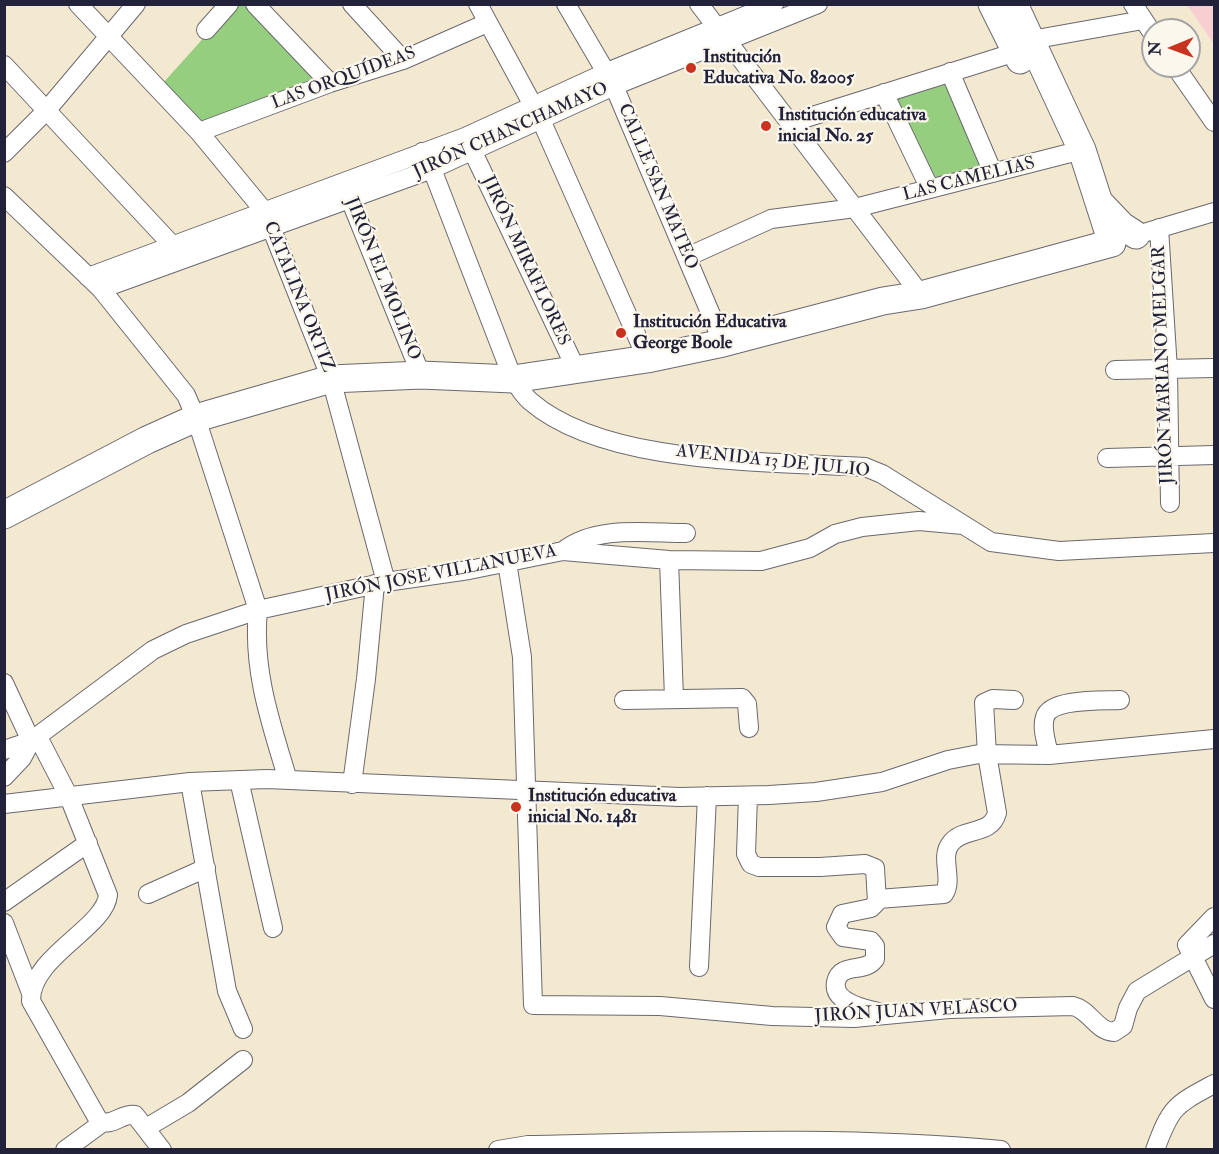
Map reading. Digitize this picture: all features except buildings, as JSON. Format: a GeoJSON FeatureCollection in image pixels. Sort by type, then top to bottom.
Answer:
{"type":"FeatureCollection","features":[{"type":"Feature","properties":{"kind":"highway"},"geometry":{"type":"LineString","coordinates":[[4,515],[196,417],[331,379],[420,375],[513,380],[647,358],[723,343],[883,301],[921,295],[1118,241],[1094,205],[1074,152],[1024,46],[993,4]]}},
{"type":"Feature","properties":{"kind":"highway"},"geometry":{"type":"LineString","coordinates":[[1014,4],[1024,46]]}},
{"type":"Feature","properties":{"kind":"street","name":"CATALINA ORTIZ"},"geometry":{"type":"LineString","coordinates":[[78,4],[199,132],[268,220],[331,379],[380,583]]}},
{"type":"Feature","properties":{"kind":"street"},"geometry":{"type":"LineString","coordinates":[[4,153],[46,111],[110,38],[136,4]]}},
{"type":"Feature","properties":{"kind":"street"},"geometry":{"type":"LineString","coordinates":[[206,30],[229,4]]}},
{"type":"Feature","properties":{"kind":"street"},"geometry":{"type":"LineString","coordinates":[[255,4],[330,82]]}},
{"type":"Feature","properties":{"kind":"street"},"geometry":{"type":"LineString","coordinates":[[352,4],[403,60]]}},
{"type":"Feature","properties":{"kind":"street"},"geometry":{"type":"LineString","coordinates":[[478,4],[538,113],[647,358]]}},
{"type":"Feature","properties":{"kind":"street","name":"CALLE SAN MATEO"},"geometry":{"type":"LineString","coordinates":[[566,4],[610,79],[723,343]]}},
{"type":"Feature","properties":{"kind":"street"},"geometry":{"type":"LineString","coordinates":[[699,4],[921,295]]}},
{"type":"Feature","properties":{"kind":"street","name":"JIRÓN CHANCHAMAYO"},"geometry":{"type":"LineString","coordinates":[[722,34],[774,4]]}},
{"type":"Feature","properties":{"kind":"street"},"geometry":{"type":"LineString","coordinates":[[1132,4],[1142,18]]}},
{"type":"Feature","properties":{"kind":"street","name":"JIRÓN CHANCHAMAYO"},"geometry":{"type":"LineString","coordinates":[[95,283],[346,191],[432,169],[473,152],[538,113],[610,79],[722,34],[818,5]]}},
{"type":"Feature","properties":{"kind":"street","name":"LAS ORQUÍDEAS"},"geometry":{"type":"LineString","coordinates":[[199,132],[330,82],[403,60],[487,22]]}},
{"type":"Feature","properties":{"kind":"street"},"geometry":{"type":"LineString","coordinates":[[790,123],[1024,46],[1141,28]]}},
{"type":"Feature","properties":{"kind":"street"},"geometry":{"type":"LineString","coordinates":[[4,65],[174,247]]}},
{"type":"Feature","properties":{"kind":"street"},"geometry":{"type":"LineString","coordinates":[[950,72],[993,173]]}},
{"type":"Feature","properties":{"kind":"street"},"geometry":{"type":"LineString","coordinates":[[1184,78],[1215,122]]}},
{"type":"Feature","properties":{"kind":"street"},"geometry":{"type":"LineString","coordinates":[[884,93],[930,189]]}},
{"type":"Feature","properties":{"kind":"street","name":"JIRÓN CHANCHAMAYO"},"geometry":{"type":"LineString","coordinates":[[346,191],[422,152],[538,113]]}},
{"type":"Feature","properties":{"kind":"street","name":"AVENIDA 13 DE JULIO"},"geometry":{"type":"LineString","coordinates":[[422,152],[432,169],[513,380],[529,401],[570,426],[613,442],[704,458],[865,467],[882,474],[991,542],[1059,551],[1215,543]]}},
{"type":"Feature","properties":{"kind":"street","name":"JIRÓN MIRAFLORES"},"geometry":{"type":"LineString","coordinates":[[473,152],[577,370]]}},
{"type":"Feature","properties":{"kind":"street","name":"LAS CAMELIAS"},"geometry":{"type":"LineString","coordinates":[[687,257],[771,219],[855,208],[1074,152]]}},
{"type":"Feature","properties":{"kind":"street","name":"JIRÓN EL MOLINO"},"geometry":{"type":"LineString","coordinates":[[346,191],[420,375]]}},
{"type":"Feature","properties":{"kind":"street"},"geometry":{"type":"LineString","coordinates":[[4,196],[95,283],[186,395],[196,417],[258,610],[256,644],[263,694],[288,780]]}},
{"type":"Feature","properties":{"kind":"street"},"geometry":{"type":"LineString","coordinates":[[1118,241],[1215,212]]}},
{"type":"Feature","properties":{"kind":"street","name":"JIRÓN CHANCHAMAYO"},"geometry":{"type":"LineString","coordinates":[[95,283],[174,247],[268,220]]}},
{"type":"Feature","properties":{"kind":"street","name":"JIRÓN MARIANO MELGAR"},"geometry":{"type":"LineString","coordinates":[[1118,241],[1168,370],[1170,503]]}},
{"type":"Feature","properties":{"kind":"street"},"geometry":{"type":"LineString","coordinates":[[1114,370],[1215,368]]}},
{"type":"Feature","properties":{"kind":"street"},"geometry":{"type":"LineString","coordinates":[[1107,458],[1215,455]]}},
{"type":"Feature","properties":{"kind":"street","name":"JIRÓN JOSE VILLANUEVA"},"geometry":{"type":"LineString","coordinates":[[4,777],[22,758],[35,739],[153,650],[186,634],[258,610],[380,583],[563,551],[669,560],[760,561],[810,548],[835,534],[862,527],[920,521],[963,525]]}},
{"type":"Feature","properties":{"kind":"street"},"geometry":{"type":"LineString","coordinates":[[563,551],[590,536],[686,533]]}},
{"type":"Feature","properties":{"kind":"street"},"geometry":{"type":"LineString","coordinates":[[669,560],[674,698]]}},
{"type":"Feature","properties":{"kind":"street"},"geometry":{"type":"LineString","coordinates":[[507,562],[522,657],[525,790]]}},
{"type":"Feature","properties":{"kind":"street"},"geometry":{"type":"LineString","coordinates":[[352,783],[380,583]]}},
{"type":"Feature","properties":{"kind":"street"},"geometry":{"type":"LineString","coordinates":[[4,683],[69,797],[108,887],[108,902],[42,970],[31,993]]}},
{"type":"Feature","properties":{"kind":"street"},"geometry":{"type":"LineString","coordinates":[[624,700],[742,698],[747,704],[749,728]]}},
{"type":"Feature","properties":{"kind":"street"},"geometry":{"type":"LineString","coordinates":[[878,899],[944,894],[948,876],[947,850],[951,843],[988,827],[996,817],[987,754],[984,704],[987,699],[1014,700]]}},
{"type":"Feature","properties":{"kind":"street"},"geometry":{"type":"LineString","coordinates":[[1049,755],[1044,723],[1051,709],[1063,704],[1120,700]]}},
{"type":"Feature","properties":{"kind":"street"},"geometry":{"type":"LineString","coordinates":[[4,750],[35,739]]}},
{"type":"Feature","properties":{"kind":"street"},"geometry":{"type":"LineString","coordinates":[[4,804],[190,782],[239,780],[748,796],[816,792],[882,782],[948,760],[987,754],[1049,755],[1215,739]]}},
{"type":"Feature","properties":{"kind":"street"},"geometry":{"type":"LineString","coordinates":[[239,780],[273,928]]}},
{"type":"Feature","properties":{"kind":"street"},"geometry":{"type":"LineString","coordinates":[[190,782],[227,991],[243,1029]]}},
{"type":"Feature","properties":{"kind":"street","name":"JIRÓN JUAN VELASCO"},"geometry":{"type":"LineString","coordinates":[[525,790],[532,1005],[660,1006],[761,1015],[854,1018],[949,1009],[1073,1006],[1081,1008],[1103,1029],[1116,1032],[1123,1026],[1128,1008],[1137,992],[1189,951],[1215,945]]}},
{"type":"Feature","properties":{"kind":"street"},"geometry":{"type":"LineString","coordinates":[[699,967],[707,796]]}},
{"type":"Feature","properties":{"kind":"street"},"geometry":{"type":"LineString","coordinates":[[748,796],[746,854],[751,864],[759,867],[869,864],[876,871],[878,899],[871,908],[846,912],[839,917],[836,927],[843,938],[871,941],[876,952],[871,964],[843,971],[835,985],[839,996],[845,1001],[891,1014]]}},
{"type":"Feature","properties":{"kind":"street"},"geometry":{"type":"LineString","coordinates":[[4,902],[88,843]]}},
{"type":"Feature","properties":{"kind":"street"},"geometry":{"type":"LineString","coordinates":[[148,894],[206,868]]}},
{"type":"Feature","properties":{"kind":"street"},"geometry":{"type":"LineString","coordinates":[[1215,917],[1189,951],[1215,999]]}},
{"type":"Feature","properties":{"kind":"street"},"geometry":{"type":"LineString","coordinates":[[4,923],[31,993],[34,1008],[102,1123]]}},
{"type":"Feature","properties":{"kind":"street"},"geometry":{"type":"LineString","coordinates":[[146,1128],[188,1102],[243,1060]]}},
{"type":"Feature","properties":{"kind":"street"},"geometry":{"type":"LineString","coordinates":[[1155,1149],[1170,1112],[1180,1103],[1215,1084]]}},
{"type":"Feature","properties":{"kind":"street"},"geometry":{"type":"LineString","coordinates":[[66,1149],[102,1123],[109,1123],[133,1114],[162,1149]]}},
{"type":"Feature","properties":{"kind":"street"},"geometry":{"type":"LineString","coordinates":[[498,1149],[528,1145],[671,1142],[883,1141],[1001,1149]]}},
{"type":"Feature","properties":{"kind":"shaded area"},"geometry":{"type":"Polygon","coordinates":[[[1187,5],[1214,5],[1214,44],[1201,25],[1201,18],[1196,18],[1187,5]]]}},
{"type":"Feature","properties":{"kind":"green space"},"geometry":{"type":"Polygon","coordinates":[[[234,4],[248,5],[317,77],[202,123],[164,82],[234,4]]]}},
{"type":"Feature","properties":{"kind":"green space"},"geometry":{"type":"Polygon","coordinates":[[[951,83],[989,172],[930,186],[890,100],[951,83]]]}},
{"type":"Feature","properties":{"kind":"place","name":"Institución Educativa No. 82005"},"geometry":{"type":"Point","coordinates":[691,68]}},
{"type":"Feature","properties":{"kind":"place","name":"Institución educativa inicial No. 25"},"geometry":{"type":"Point","coordinates":[766,126]}},
{"type":"Feature","properties":{"kind":"place","name":"Institución Educativa George Boole"},"geometry":{"type":"Point","coordinates":[621,333]}},
{"type":"Feature","properties":{"kind":"place","name":"Institución educativa inicial No. 1481"},"geometry":{"type":"Point","coordinates":[516,807]}}]}
